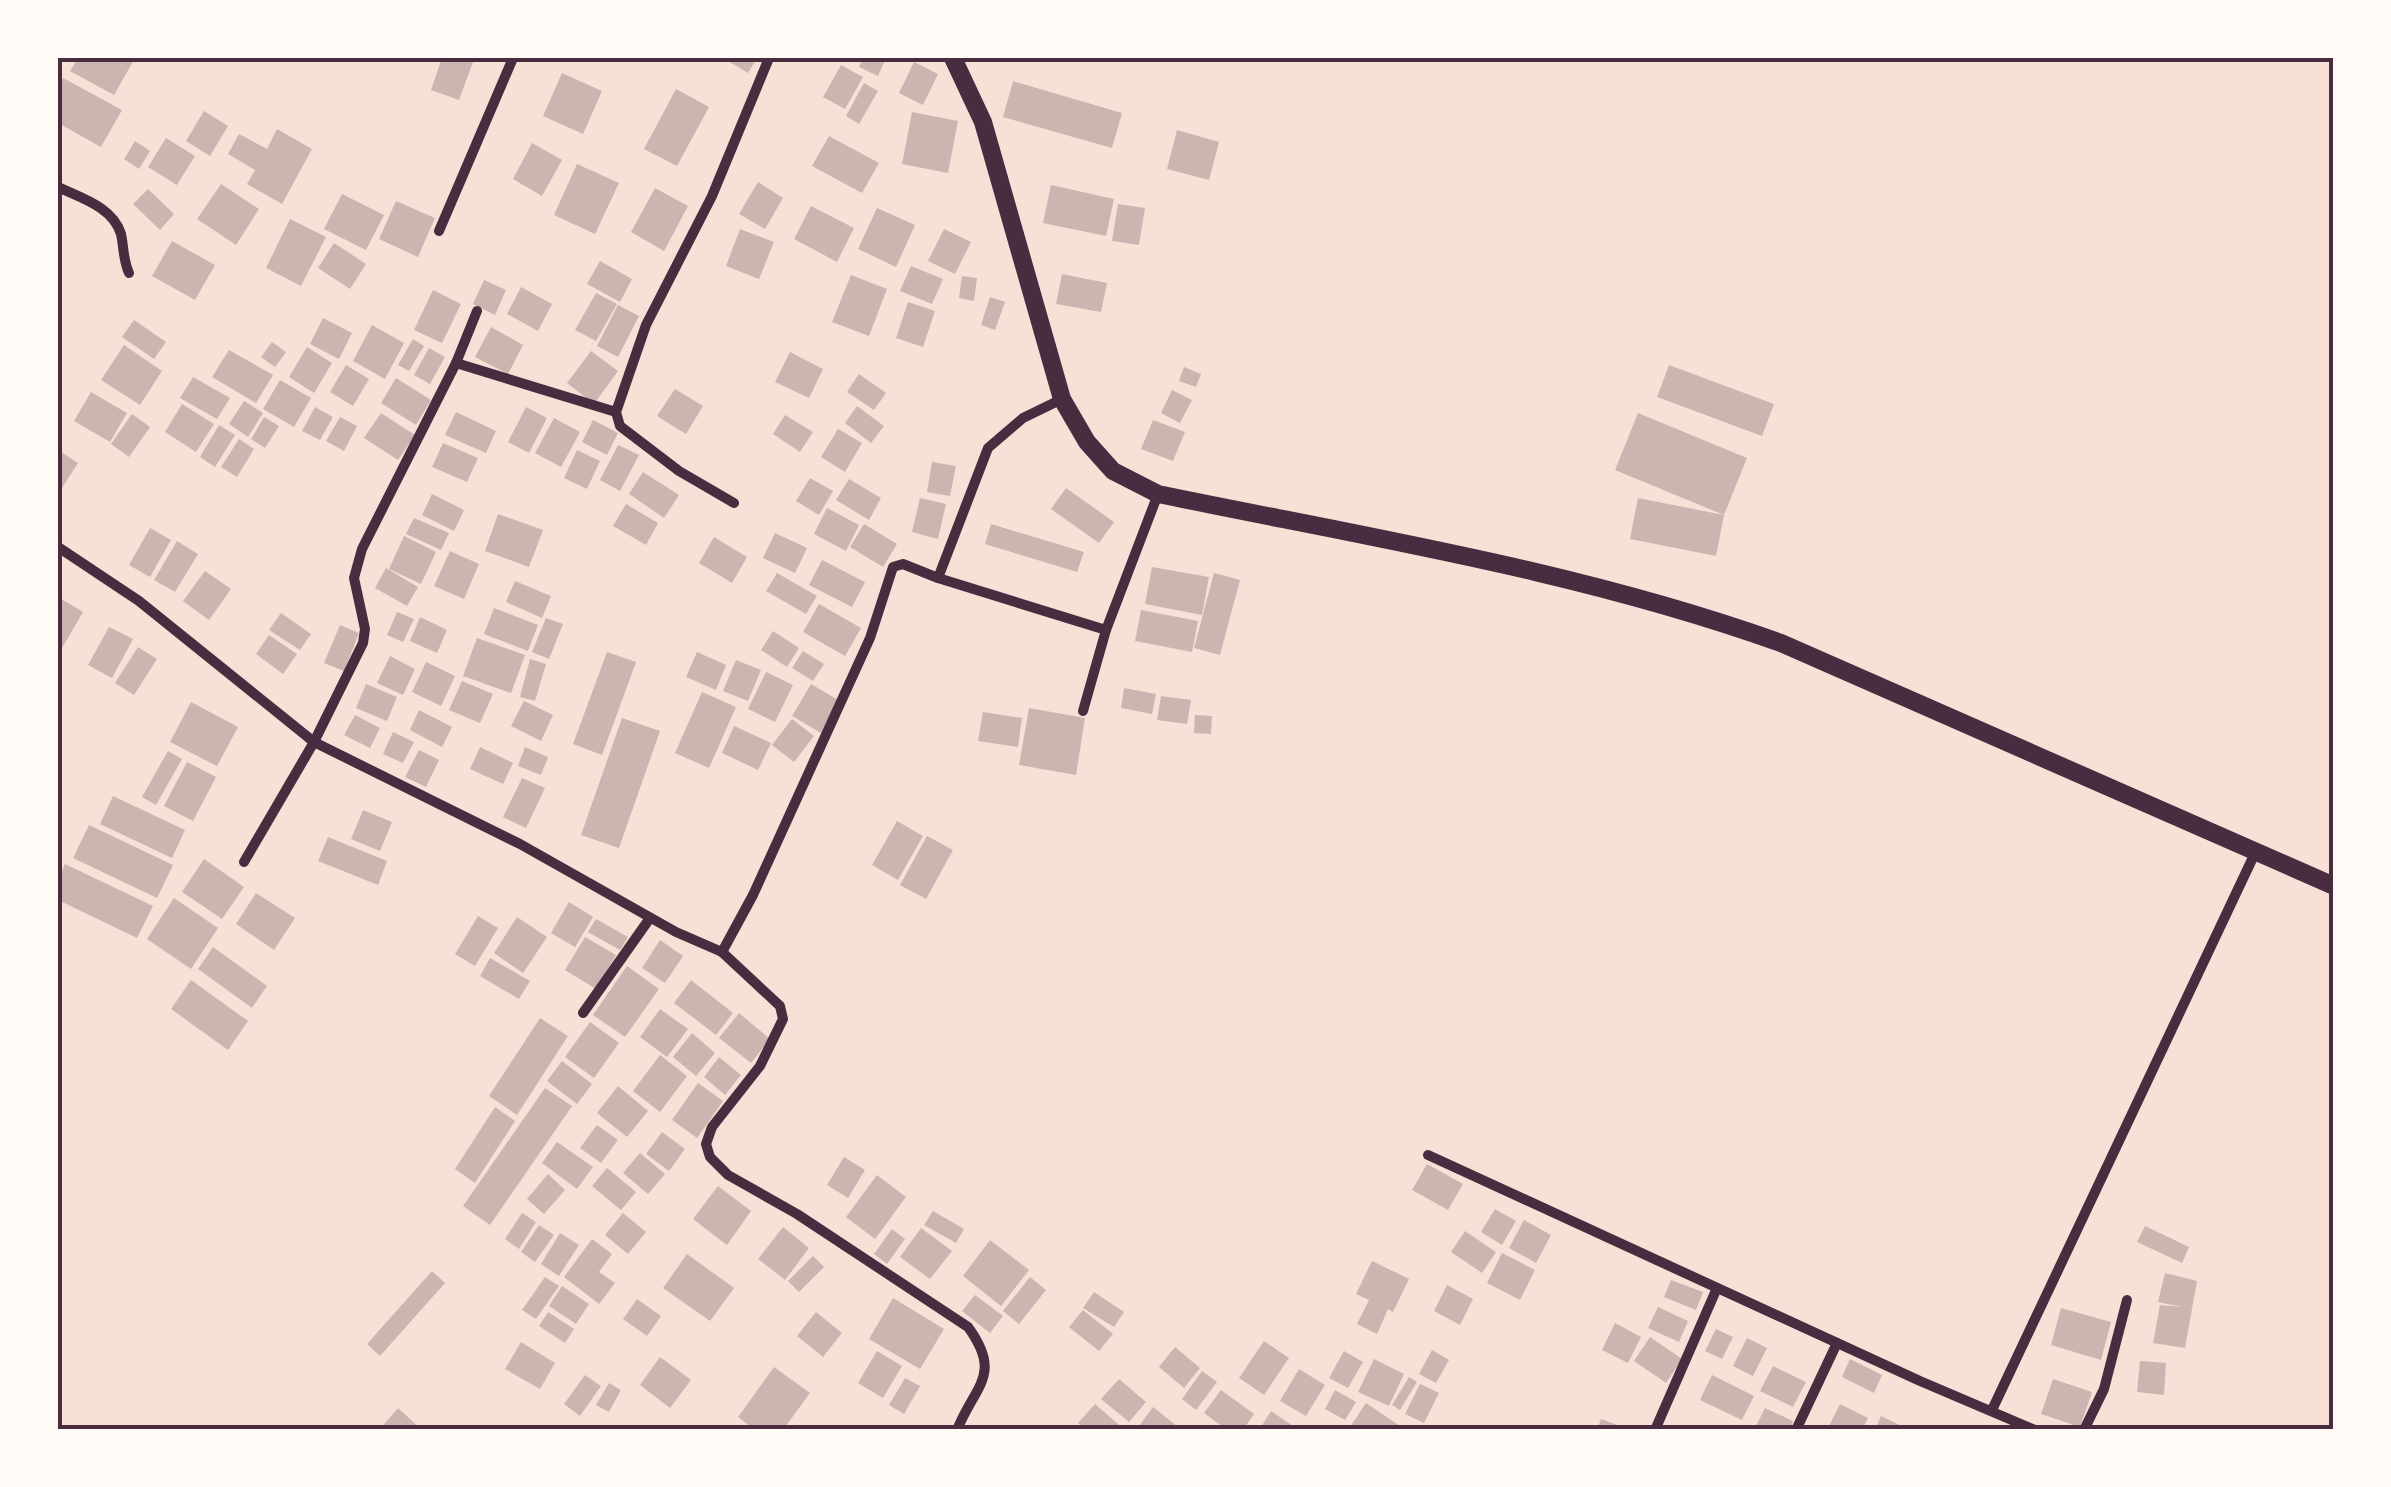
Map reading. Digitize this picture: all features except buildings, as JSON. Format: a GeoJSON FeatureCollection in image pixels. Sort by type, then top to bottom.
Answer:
{"type":"FeatureCollection","features":[{"type":"Feature","properties":{"kind":"street"},"geometry":{"type":"LineString","coordinates":[[439,230],[512,58]]}},
{"type":"Feature","properties":{"kind":"street"},"geometry":{"type":"LineString","coordinates":[[734,503],[679,471],[620,426],[616,412],[646,324],[712,196],[769,58]]}},
{"type":"Feature","properties":{"kind":"street"},"geometry":{"type":"LineString","coordinates":[[953,58],[983,122],[1062,400],[1087,442],[1113,471],[1158,494],[1480,561],[1695,612],[1781,643],[2334,886]]}},
{"type":"Feature","properties":{"kind":"street"},"geometry":{"type":"LineString","coordinates":[[58,187],[111,214],[119,228],[130,274]]}},
{"type":"Feature","properties":{"kind":"street"},"geometry":{"type":"LineString","coordinates":[[244,862],[314,742],[363,642],[365,629],[354,578],[362,549],[456,363],[477,310]]}},
{"type":"Feature","properties":{"kind":"street"},"geometry":{"type":"LineString","coordinates":[[456,363],[616,412]]}},
{"type":"Feature","properties":{"kind":"street"},"geometry":{"type":"LineString","coordinates":[[938,578],[988,448],[1023,418],[1062,400]]}},
{"type":"Feature","properties":{"kind":"street"},"geometry":{"type":"LineString","coordinates":[[1084,712],[1106,630],[1158,494]]}},
{"type":"Feature","properties":{"kind":"street"},"geometry":{"type":"LineString","coordinates":[[58,548],[138,601],[314,742],[520,844],[650,918],[722,952],[780,1006],[783,1018],[760,1066],[712,1128],[706,1144],[710,1157],[728,1175],[797,1214],[968,1327],[979,1342],[987,1365],[982,1385],[957,1430]]}},
{"type":"Feature","properties":{"kind":"street"},"geometry":{"type":"LineString","coordinates":[[722,952],[753,894],[862,655],[893,567],[903,564],[1106,630]]}},
{"type":"Feature","properties":{"kind":"street"},"geometry":{"type":"LineString","coordinates":[[1992,1410],[2256,850]]}},
{"type":"Feature","properties":{"kind":"street"},"geometry":{"type":"LineString","coordinates":[[583,1013],[650,918]]}},
{"type":"Feature","properties":{"kind":"street"},"geometry":{"type":"LineString","coordinates":[[1428,1154],[2035,1430]]}},
{"type":"Feature","properties":{"kind":"street"},"geometry":{"type":"LineString","coordinates":[[1655,1430],[1717,1288]]}},
{"type":"Feature","properties":{"kind":"street"},"geometry":{"type":"LineString","coordinates":[[2084,1430],[2104,1389],[2127,1300]]}},
{"type":"Feature","properties":{"kind":"street"},"geometry":{"type":"LineString","coordinates":[[1796,1430],[1837,1343]]}},
{"type":"Feature","properties":{"kind":"street"},"geometry":{"type":"LineString","coordinates":[[838,1430],[861,1430]]}}]}
